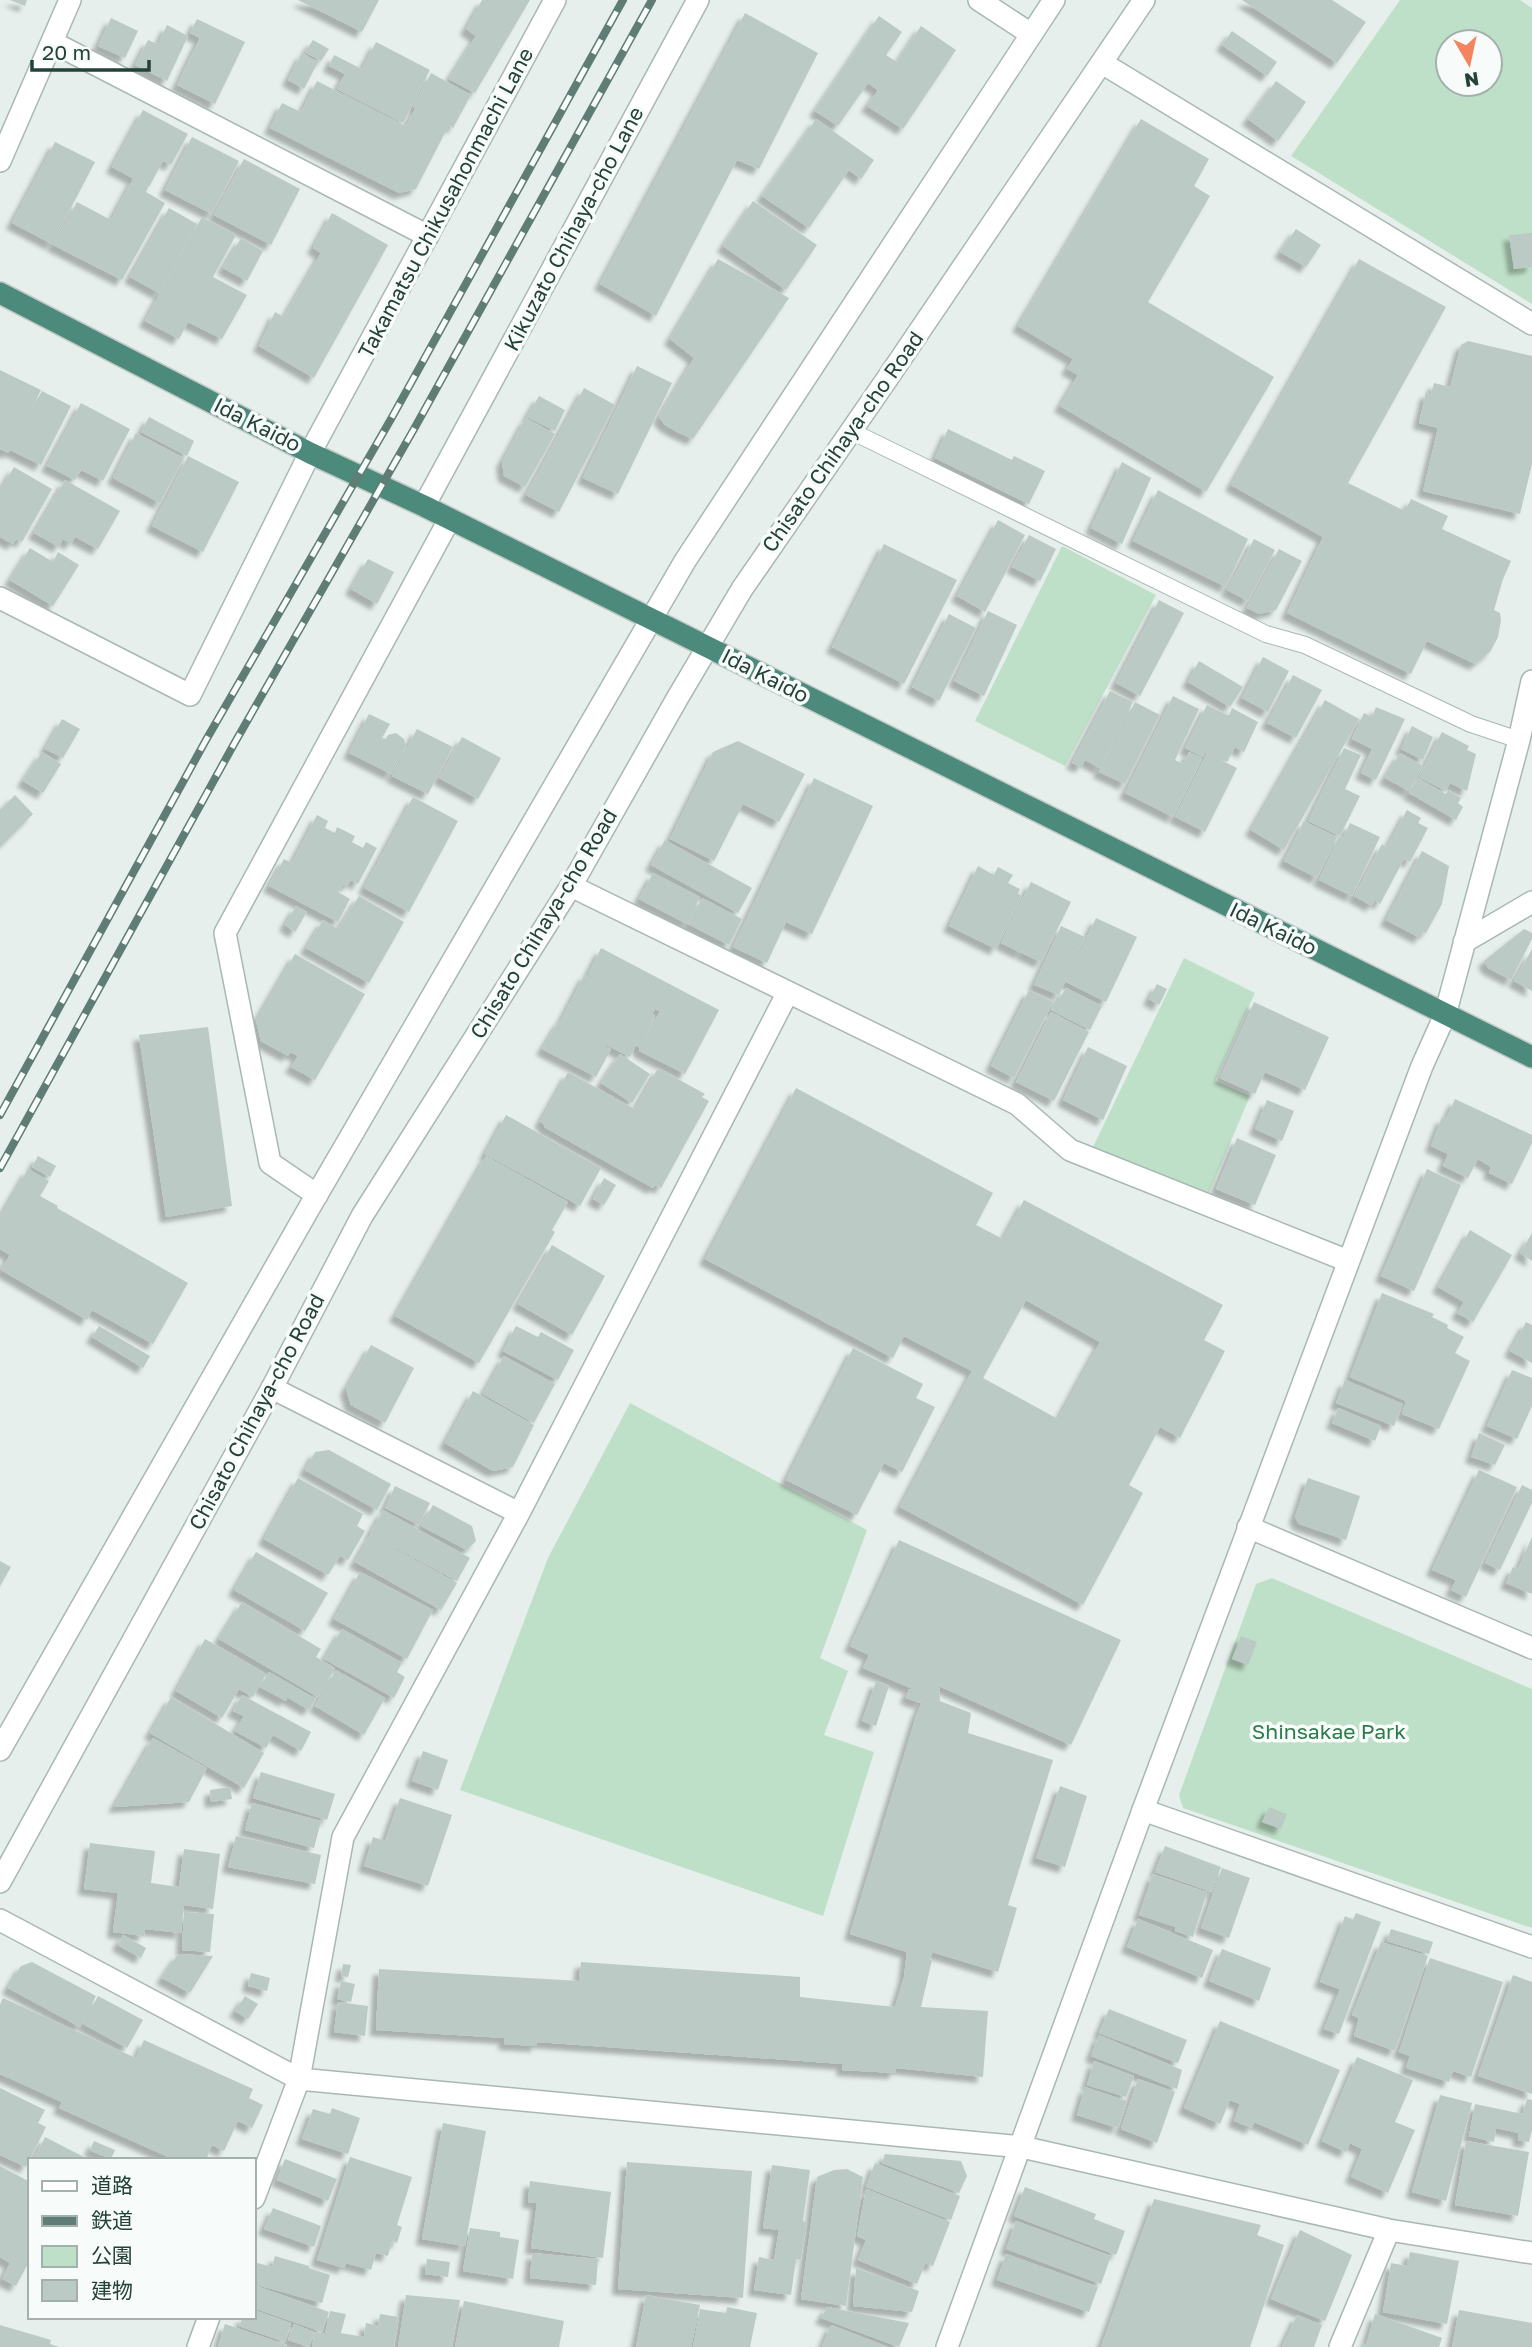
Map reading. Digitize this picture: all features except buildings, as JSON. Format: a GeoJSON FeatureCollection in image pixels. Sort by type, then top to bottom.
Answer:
{"type":"FeatureCollection","features":[{"type":"Feature","properties":{"kind":"highway","name":"Ida Kaido"},"geometry":{"type":"LineString","coordinates":[[0,293],[310,453],[424,506],[1532,1057]]}},
{"type":"Feature","properties":{"kind":"street"},"geometry":{"type":"LineString","coordinates":[[0,161],[70,0]]}},
{"type":"Feature","properties":{"kind":"street","name":"Takamatsu Chikusahonmachi Lane"},"geometry":{"type":"LineString","coordinates":[[0,598],[190,695],[310,453],[555,0]]}},
{"type":"Feature","properties":{"kind":"street","name":"Kikuzato Chihaya-cho Lane"},"geometry":{"type":"LineString","coordinates":[[424,506],[698,0]]}},
{"type":"Feature","properties":{"kind":"street"},"geometry":{"type":"LineString","coordinates":[[979,0],[1031,34]]}},
{"type":"Feature","properties":{"kind":"street"},"geometry":{"type":"LineString","coordinates":[[0,1750],[650,618],[1054,0]]}},
{"type":"Feature","properties":{"kind":"street","name":"Chisato Chihaya-cho Road"},"geometry":{"type":"LineString","coordinates":[[0,1882],[272,1388],[362,1216],[571,886],[707,646],[742,589],[1144,0]]}},
{"type":"Feature","properties":{"kind":"street"},"geometry":{"type":"LineString","coordinates":[[52,42],[428,236]]}},
{"type":"Feature","properties":{"kind":"street"},"geometry":{"type":"LineString","coordinates":[[1102,63],[1532,324]]}},
{"type":"Feature","properties":{"kind":"street"},"geometry":{"type":"LineString","coordinates":[[317,1195],[270,1163],[225,933],[449,520]]}},
{"type":"Feature","properties":{"kind":"street"},"geometry":{"type":"LineString","coordinates":[[947,2347],[1248,1527],[1422,1066],[1445,1015],[1464,942],[1526,741],[1532,681]]}},
{"type":"Feature","properties":{"kind":"street"},"geometry":{"type":"LineString","coordinates":[[571,886],[1017,1104],[1070,1150],[1348,1261]]}},
{"type":"Feature","properties":{"kind":"street"},"geometry":{"type":"LineString","coordinates":[[1464,942],[1532,902]]}},
{"type":"Feature","properties":{"kind":"street"},"geometry":{"type":"LineString","coordinates":[[256,2194],[299,2079],[344,1837],[519,1513],[788,992]]}},
{"type":"Feature","properties":{"kind":"street"},"geometry":{"type":"LineString","coordinates":[[272,1388],[519,1513]]}},
{"type":"Feature","properties":{"kind":"street"},"geometry":{"type":"LineString","coordinates":[[1248,1527],[1532,1648]]}},
{"type":"Feature","properties":{"kind":"street"},"geometry":{"type":"LineString","coordinates":[[1143,1810],[1532,1947]]}},
{"type":"Feature","properties":{"kind":"street"},"geometry":{"type":"LineString","coordinates":[[0,1920],[299,2079],[1021,2147],[1389,2230],[1532,2253]]}},
{"type":"Feature","properties":{"kind":"street"},"geometry":{"type":"LineString","coordinates":[[1340,2347],[1389,2230]]}},
{"type":"Feature","properties":{"kind":"street"},"geometry":{"type":"LineString","coordinates":[[198,2347],[208,2319]]}},
{"type":"Feature","properties":{"kind":"lane"},"geometry":{"type":"LineString","coordinates":[[851,431],[1266,634],[1305,645],[1471,724],[1526,741]]}},
{"type":"Feature","properties":{"kind":"green space"},"geometry":{"type":"Polygon","coordinates":[[[1400,0],[1520,0],[1532,8],[1532,304],[1291,156],[1400,0]]]}},
{"type":"Feature","properties":{"kind":"green space"},"geometry":{"type":"Polygon","coordinates":[[[1062,546],[1156,595],[1065,766],[975,721],[1062,546]]]}},
{"type":"Feature","properties":{"kind":"green space"},"geometry":{"type":"Polygon","coordinates":[[[1184,958],[1255,993],[1215,1081],[1250,1096],[1209,1193],[1092,1149],[1184,958]]]}},
{"type":"Feature","properties":{"kind":"green space"},"geometry":{"type":"Polygon","coordinates":[[[630,1403],[867,1530],[820,1658],[848,1671],[824,1735],[874,1752],[823,1916],[460,1790],[548,1558],[630,1403]]]}},
{"type":"Feature","properties":{"kind":"green space","name":"Shinsakae Park"},"geometry":{"type":"Polygon","coordinates":[[[1272,1578],[1532,1689],[1532,1928],[1183,1808],[1179,1795],[1256,1584],[1272,1578]]]}},
{"type":"Feature","properties":{"kind":"railway"},"geometry":{"type":"LineString","coordinates":[[0,1115],[206,740],[391,419],[623,0]]}},
{"type":"Feature","properties":{"kind":"railway"},"geometry":{"type":"LineString","coordinates":[[0,1168],[234,744],[414,429],[652,0]]}}]}
